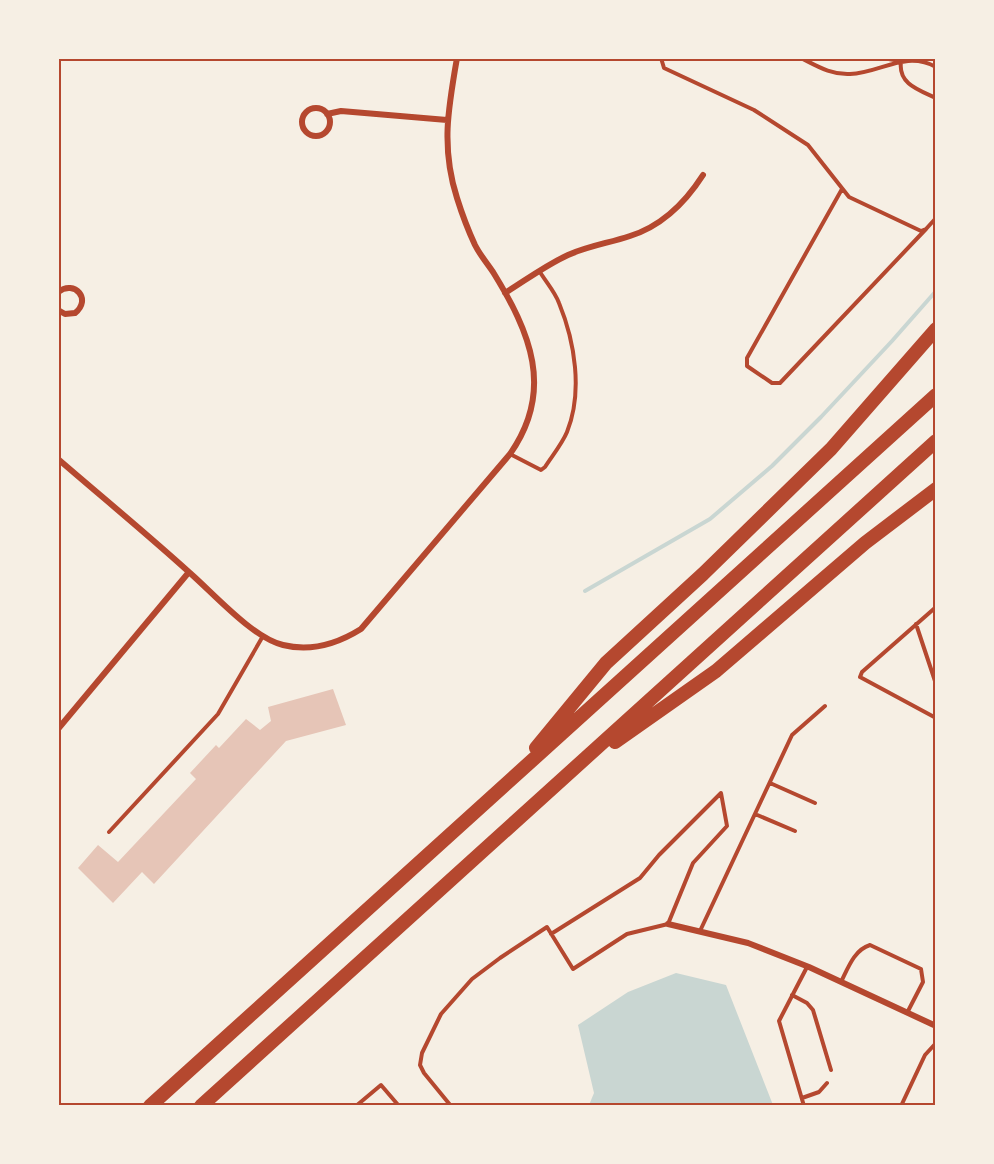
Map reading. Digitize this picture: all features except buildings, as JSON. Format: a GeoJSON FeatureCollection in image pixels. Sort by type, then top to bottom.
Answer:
{"type":"FeatureCollection","features":[{"type":"Feature","properties":{"kind":"highway"},"geometry":{"type":"LineString","coordinates":[[504,787],[606,663],[831,449],[936,329]]}},
{"type":"Feature","properties":{"kind":"highway"},"geometry":{"type":"LineString","coordinates":[[150,1106],[936,395]]}},
{"type":"Feature","properties":{"kind":"highway"},"geometry":{"type":"LineString","coordinates":[[201,1106],[936,441]]}},
{"type":"Feature","properties":{"kind":"highway"},"geometry":{"type":"LineString","coordinates":[[566,776],[716,671],[865,543],[936,489]]}},
{"type":"Feature","properties":{"kind":"street"},"geometry":{"type":"LineString","coordinates":[[58,459],[263,636],[282,645],[302,648],[323,646],[344,640],[361,629],[510,453],[523,435],[530,414],[534,389],[534,362],[518,315],[476,247],[456,196],[450,169],[447,120],[457,58]]}},
{"type":"Feature","properties":{"kind":"street"},"geometry":{"type":"LineString","coordinates":[[327,114],[329,124],[323,133],[313,135],[304,129],[302,119],[308,110],[319,108],[327,114],[341,111],[447,120]]}},
{"type":"Feature","properties":{"kind":"street"},"geometry":{"type":"LineString","coordinates":[[505,293],[568,255],[589,246],[632,236],[649,228],[679,208],[704,175]]}},
{"type":"Feature","properties":{"kind":"street"},"geometry":{"type":"LineString","coordinates":[[58,292],[62,288],[73,287],[78,290],[83,300],[80,310],[75,313],[70,315],[59,312]]}},
{"type":"Feature","properties":{"kind":"street"},"geometry":{"type":"LineString","coordinates":[[58,729],[189,572]]}},
{"type":"Feature","properties":{"kind":"street"},"geometry":{"type":"LineString","coordinates":[[668,924],[748,943],[807,966],[936,1026]]}},
{"type":"Feature","properties":{"kind":"lane"},"geometry":{"type":"LineString","coordinates":[[661,58],[664,68],[754,110],[808,145],[849,197],[921,231],[926,229]]}},
{"type":"Feature","properties":{"kind":"lane"},"geometry":{"type":"LineString","coordinates":[[801,58],[828,72],[850,74],[882,68],[902,60]]}},
{"type":"Feature","properties":{"kind":"lane"},"geometry":{"type":"LineString","coordinates":[[883,58],[914,59],[936,67]]}},
{"type":"Feature","properties":{"kind":"lane"},"geometry":{"type":"LineString","coordinates":[[902,60],[900,70],[907,82],[936,98]]}},
{"type":"Feature","properties":{"kind":"lane"},"geometry":{"type":"LineString","coordinates":[[842,189],[747,358],[747,366],[772,383],[780,383],[936,218]]}},
{"type":"Feature","properties":{"kind":"lane"},"geometry":{"type":"LineString","coordinates":[[510,453],[541,470],[567,432],[573,407],[576,384],[571,342],[559,302],[540,272]]}},
{"type":"Feature","properties":{"kind":"lane"},"geometry":{"type":"LineString","coordinates":[[936,607],[862,672],[860,677],[936,718]]}},
{"type":"Feature","properties":{"kind":"lane"},"geometry":{"type":"LineString","coordinates":[[916,624],[936,684]]}},
{"type":"Feature","properties":{"kind":"lane"},"geometry":{"type":"LineString","coordinates":[[109,832],[218,714],[263,636]]}},
{"type":"Feature","properties":{"kind":"lane"},"geometry":{"type":"LineString","coordinates":[[700,932],[792,735],[825,706]]}},
{"type":"Feature","properties":{"kind":"lane"},"geometry":{"type":"LineString","coordinates":[[770,783],[815,803]]}},
{"type":"Feature","properties":{"kind":"lane"},"geometry":{"type":"LineString","coordinates":[[451,1106],[420,1065],[422,1053],[441,1014],[472,979],[547,927],[551,934],[573,969],[627,934],[668,924],[693,863],[728,826],[721,793],[658,855],[640,878],[551,934]]}},
{"type":"Feature","properties":{"kind":"lane"},"geometry":{"type":"LineString","coordinates":[[755,814],[795,831]]}},
{"type":"Feature","properties":{"kind":"lane"},"geometry":{"type":"LineString","coordinates":[[841,982],[855,954],[870,945],[921,969],[923,981],[907,1013]]}},
{"type":"Feature","properties":{"kind":"lane"},"geometry":{"type":"LineString","coordinates":[[804,1106],[779,1021],[807,966]]}},
{"type":"Feature","properties":{"kind":"lane"},"geometry":{"type":"LineString","coordinates":[[792,995],[807,1003],[813,1010],[831,1070]]}},
{"type":"Feature","properties":{"kind":"lane"},"geometry":{"type":"LineString","coordinates":[[901,1106],[925,1055],[936,1043]]}},
{"type":"Feature","properties":{"kind":"lane"},"geometry":{"type":"LineString","coordinates":[[802,1098],[819,1092],[827,1083]]}},
{"type":"Feature","properties":{"kind":"lane"},"geometry":{"type":"LineString","coordinates":[[356,1106],[381,1085],[399,1106]]}},
{"type":"Feature","properties":{"kind":"shaded area"},"geometry":{"type":"Polygon","coordinates":[[[676,973],[726,985],[773,1105],[589,1105],[594,1093],[578,1025],[628,992],[676,973]]]}},
{"type":"Feature","properties":{"kind":"waterway"},"geometry":{"type":"LineString","coordinates":[[585,591],[710,519],[772,466],[821,417],[936,291]]}}]}
